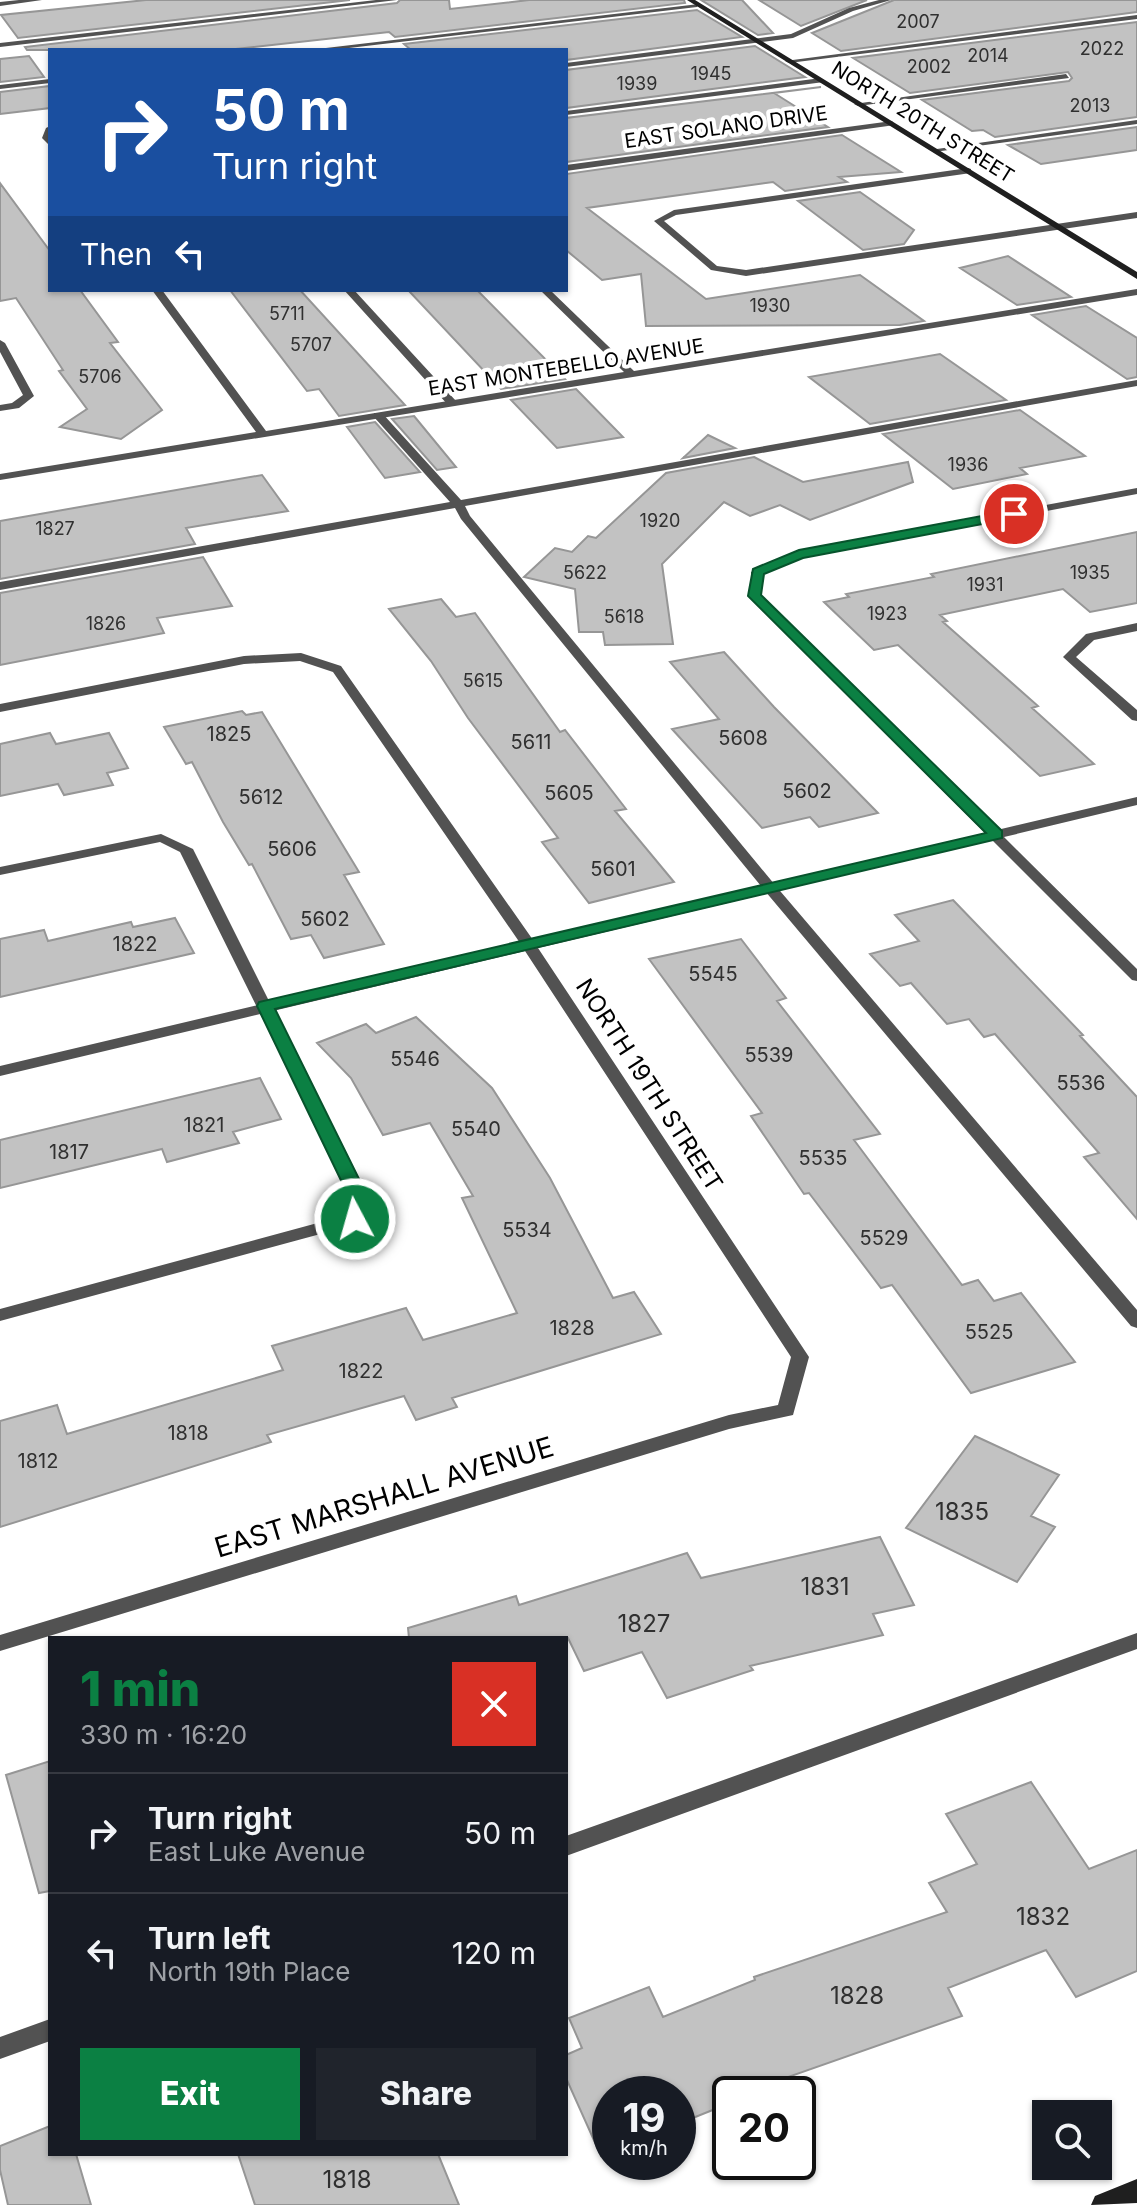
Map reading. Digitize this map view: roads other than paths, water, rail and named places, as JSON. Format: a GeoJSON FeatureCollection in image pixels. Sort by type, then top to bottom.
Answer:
{"type":"FeatureCollection","features":[{"type":"Feature","properties":{"kind":"street"},"geometry":{"type":"LineString","coordinates":[[0,4],[39,0]]}},
{"type":"Feature","properties":{"kind":"street"},"geometry":{"type":"LineString","coordinates":[[0,45],[394,0]]}},
{"type":"Feature","properties":{"kind":"street"},"geometry":{"type":"LineString","coordinates":[[568,65],[793,36],[851,9],[888,0]]}},
{"type":"Feature","properties":{"kind":"street"},"geometry":{"type":"LineString","coordinates":[[329,48],[693,2]]}},
{"type":"Feature","properties":{"kind":"street","name":"NORTH 20TH STREET"},"geometry":{"type":"LineString","coordinates":[[693,2],[1137,276]]}},
{"type":"Feature","properties":{"kind":"street"},"geometry":{"type":"LineString","coordinates":[[789,61],[1137,17]]}},
{"type":"Feature","properties":{"kind":"street"},"geometry":{"type":"LineString","coordinates":[[1125,18],[1137,24]]}},
{"type":"Feature","properties":{"kind":"street","name":"EAST SOLANO DRIVE"},"geometry":{"type":"LineString","coordinates":[[858,104],[1066,76]]}},
{"type":"Feature","properties":{"kind":"street"},"geometry":{"type":"LineString","coordinates":[[568,113],[821,80]]}},
{"type":"Feature","properties":{"kind":"street"},"geometry":{"type":"LineString","coordinates":[[0,87],[48,81]]}},
{"type":"Feature","properties":{"kind":"street"},"geometry":{"type":"LineString","coordinates":[[934,150],[1137,122]]}},
{"type":"Feature","properties":{"kind":"street","name":"EAST SOLANO DRIVE"},"geometry":{"type":"LineString","coordinates":[[568,168],[892,123]]}},
{"type":"Feature","properties":{"kind":"street"},"geometry":{"type":"LineString","coordinates":[[968,171],[674,213],[658,221],[714,268],[746,273],[1137,215]]}},
{"type":"Feature","properties":{"kind":"street"},"geometry":{"type":"LineString","coordinates":[[158,292],[263,434]]}},
{"type":"Feature","properties":{"kind":"street"},"geometry":{"type":"LineString","coordinates":[[351,292],[452,403]]}},
{"type":"Feature","properties":{"kind":"street"},"geometry":{"type":"LineString","coordinates":[[547,292],[631,374]]}},
{"type":"Feature","properties":{"kind":"street","name":"EAST MONTEBELLO AVENUE"},"geometry":{"type":"LineString","coordinates":[[0,477],[1137,292]]}},
{"type":"Feature","properties":{"kind":"street"},"geometry":{"type":"LineString","coordinates":[[0,343],[29,396],[15,406],[0,408]]}},
{"type":"Feature","properties":{"kind":"street"},"geometry":{"type":"LineString","coordinates":[[0,586],[1137,383]]}},
{"type":"Feature","properties":{"kind":"street"},"geometry":{"type":"LineString","coordinates":[[378,415],[458,504],[465,517],[770,888],[1137,1322]]}},
{"type":"Feature","properties":{"kind":"street"},"geometry":{"type":"LineString","coordinates":[[1137,491],[799,554],[757,572],[755,596],[1137,977]]}},
{"type":"Feature","properties":{"kind":"street"},"geometry":{"type":"LineString","coordinates":[[1137,627],[1090,637],[1069,657],[1137,717]]}},
{"type":"Feature","properties":{"kind":"street","name":"NORTH 19TH STREET"},"geometry":{"type":"LineString","coordinates":[[0,708],[244,660],[301,657],[337,669],[528,944],[800,1357],[786,1410]]}},
{"type":"Feature","properties":{"kind":"street"},"geometry":{"type":"LineString","coordinates":[[0,1071],[1137,801]]}},
{"type":"Feature","properties":{"kind":"street"},"geometry":{"type":"LineString","coordinates":[[0,871],[161,838],[186,849],[359,1197],[355,1219],[0,1315]]}},
{"type":"Feature","properties":{"kind":"street","name":"EAST MARSHALL AVENUE"},"geometry":{"type":"LineString","coordinates":[[0,1643],[729,1422],[786,1410]]}},
{"type":"Feature","properties":{"kind":"street"},"geometry":{"type":"LineString","coordinates":[[568,1845],[1137,1641]]}},
{"type":"Feature","properties":{"kind":"street"},"geometry":{"type":"LineString","coordinates":[[0,2048],[48,2031]]}},
{"type":"Feature","properties":{"kind":"street"},"geometry":{"type":"LineString","coordinates":[[1104,2205],[1137,2191]]}}]}
